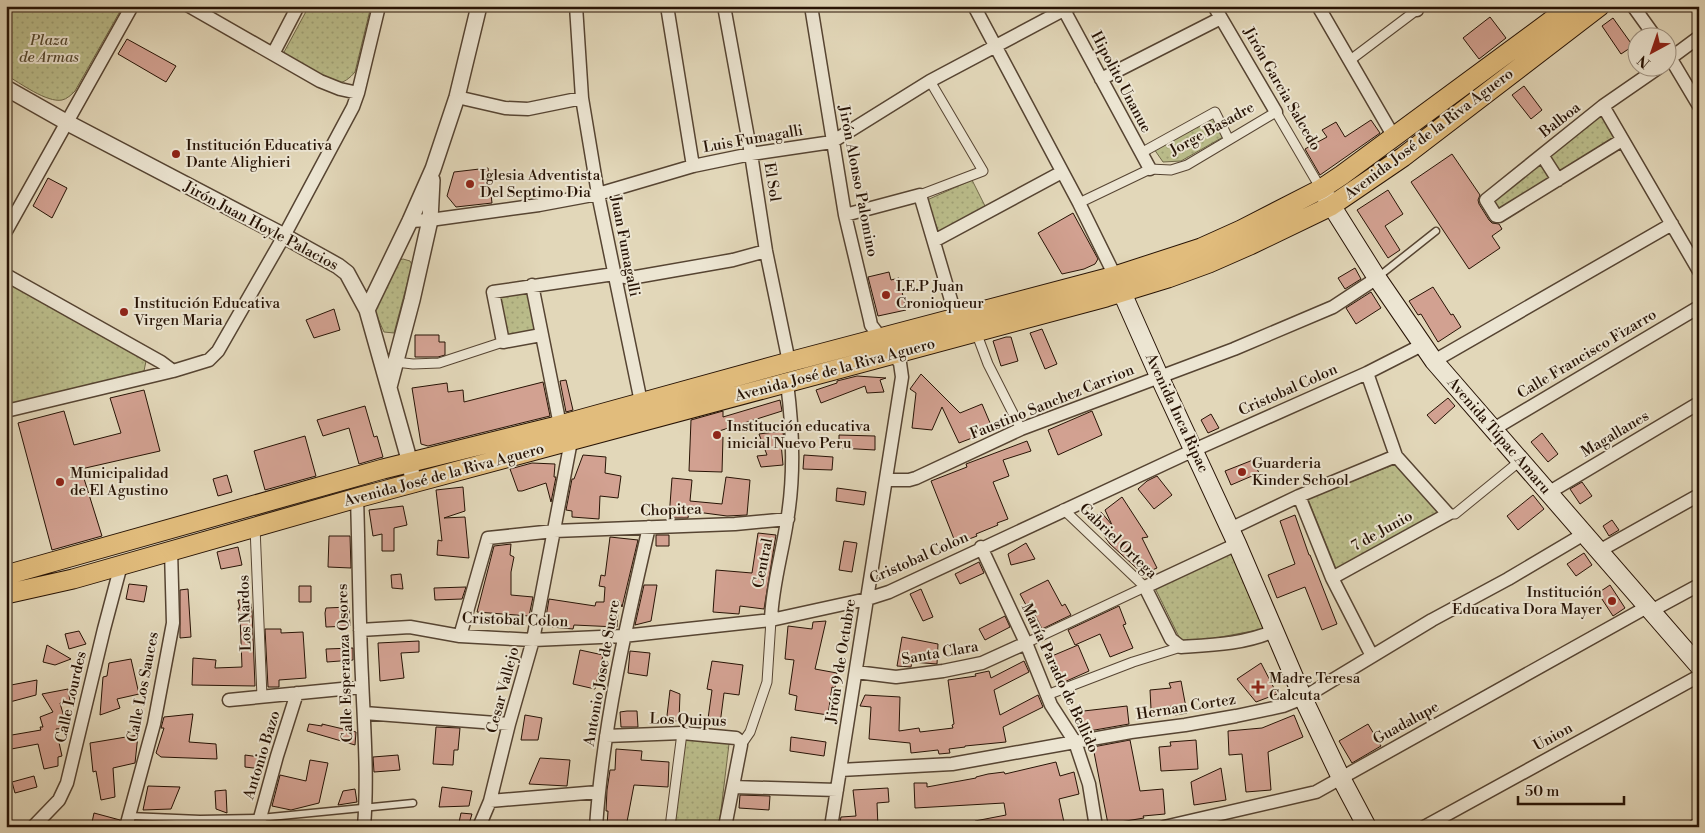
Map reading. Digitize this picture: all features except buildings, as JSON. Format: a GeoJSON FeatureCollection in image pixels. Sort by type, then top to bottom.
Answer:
{"type":"FeatureCollection","features":[{"type":"Feature","properties":{"kind":"main road","name":"Avenida José de la Riva Aguero"},"geometry":{"type":"LineString","coordinates":[[6,594],[121,565],[357,498],[976,332],[1119,284],[1241,230],[1321,189],[1571,6]]}},
{"type":"Feature","properties":{"kind":"main road","name":"Avenida José de la Riva Aguero"},"geometry":{"type":"LineString","coordinates":[[6,575],[409,462],[560,425],[881,337],[956,318],[1119,284],[1168,278],[1209,263],[1331,206],[1403,157],[1600,6]]}},
{"type":"Feature","properties":{"kind":"main road","name":"Avenida Túpac Amaru"},"geometry":{"type":"LineString","coordinates":[[1321,189],[1422,346],[1492,430],[1699,666]]}},
{"type":"Feature","properties":{"kind":"main road","name":"Avenida Inca Ripac"},"geometry":{"type":"LineString","coordinates":[[1119,284],[1158,376],[1234,537],[1302,698],[1367,827]]}},
{"type":"Feature","properties":{"kind":"street"},"geometry":{"type":"LineString","coordinates":[[6,231],[132,6]]}},
{"type":"Feature","properties":{"kind":"street"},"geometry":{"type":"LineString","coordinates":[[190,6],[320,81],[340,89],[358,93]]}},
{"type":"Feature","properties":{"kind":"street"},"geometry":{"type":"LineString","coordinates":[[273,54],[298,6]]}},
{"type":"Feature","properties":{"kind":"street"},"geometry":{"type":"LineString","coordinates":[[6,410],[174,371],[210,360],[218,352],[284,236],[353,107],[379,6]]}},
{"type":"Feature","properties":{"kind":"street"},"geometry":{"type":"LineString","coordinates":[[367,310],[433,169],[457,97],[479,6]]}},
{"type":"Feature","properties":{"kind":"street","name":"Juan Fumagalli"},"geometry":{"type":"LineString","coordinates":[[576,6],[582,98],[598,194],[641,402]]}},
{"type":"Feature","properties":{"kind":"street"},"geometry":{"type":"LineString","coordinates":[[667,6],[694,166]]}},
{"type":"Feature","properties":{"kind":"street","name":"El Sol"},"geometry":{"type":"LineString","coordinates":[[724,6],[751,154],[766,251],[789,362]]}},
{"type":"Feature","properties":{"kind":"street","name":"Jirón Alonso Palomino"},"geometry":{"type":"LineString","coordinates":[[811,6],[845,215],[871,325],[894,354]]}},
{"type":"Feature","properties":{"kind":"street","name":"Avenida Inca Ripac"},"geometry":{"type":"LineString","coordinates":[[974,6],[1079,202],[1119,284]]}},
{"type":"Feature","properties":{"kind":"street","name":"Jirón Garcia Salcedo"},"geometry":{"type":"LineString","coordinates":[[1214,6],[1321,189]]}},
{"type":"Feature","properties":{"kind":"street"},"geometry":{"type":"LineString","coordinates":[[1318,6],[1394,137]]}},
{"type":"Feature","properties":{"kind":"street"},"geometry":{"type":"LineString","coordinates":[[1633,6],[1649,28]]}},
{"type":"Feature","properties":{"kind":"street","name":"Luis Fumagalli"},"geometry":{"type":"LineString","coordinates":[[410,221],[539,205],[598,194],[694,166],[751,154],[832,142],[930,81],[994,45],[1068,8]]}},
{"type":"Feature","properties":{"kind":"street","name":"Hipolito Unanue"},"geometry":{"type":"LineString","coordinates":[[1068,8],[1101,79],[1150,169]]}},
{"type":"Feature","properties":{"kind":"street"},"geometry":{"type":"LineString","coordinates":[[1349,60],[1418,8]]}},
{"type":"Feature","properties":{"kind":"street"},"geometry":{"type":"LineString","coordinates":[[1101,79],[1221,18]]}},
{"type":"Feature","properties":{"kind":"street"},"geometry":{"type":"LineString","coordinates":[[1678,51],[1699,36]]}},
{"type":"Feature","properties":{"kind":"street"},"geometry":{"type":"LineString","coordinates":[[1678,72],[1699,106]]}},
{"type":"Feature","properties":{"kind":"street","name":"Balboa"},"geometry":{"type":"LineString","coordinates":[[1558,180],[1499,216],[1496,216],[1486,200],[1604,106],[1644,78]]}},
{"type":"Feature","properties":{"kind":"street"},"geometry":{"type":"LineString","coordinates":[[845,215],[920,195],[983,172],[930,81]]}},
{"type":"Feature","properties":{"kind":"street","name":"Jirón Juan Hoyle Palacios"},"geometry":{"type":"LineString","coordinates":[[6,88],[66,122],[284,236],[347,273],[367,310],[414,484]]}},
{"type":"Feature","properties":{"kind":"street"},"geometry":{"type":"LineString","coordinates":[[457,97],[505,108],[528,109],[582,98]]}},
{"type":"Feature","properties":{"kind":"street"},"geometry":{"type":"LineString","coordinates":[[1604,106],[1699,271]]}},
{"type":"Feature","properties":{"kind":"street"},"geometry":{"type":"LineString","coordinates":[[1141,153],[1215,112],[1229,140]]}},
{"type":"Feature","properties":{"kind":"street","name":"Jorge Basadre"},"geometry":{"type":"LineString","coordinates":[[1079,202],[1150,169],[1171,170],[1187,165],[1276,112]]}},
{"type":"Feature","properties":{"kind":"street"},"geometry":{"type":"LineString","coordinates":[[1542,155],[1558,180],[1622,140]]}},
{"type":"Feature","properties":{"kind":"street"},"geometry":{"type":"LineString","coordinates":[[389,389],[430,220],[433,169]]}},
{"type":"Feature","properties":{"kind":"street"},"geometry":{"type":"LineString","coordinates":[[934,241],[1062,172]]}},
{"type":"Feature","properties":{"kind":"street"},"geometry":{"type":"LineString","coordinates":[[920,195],[956,318]]}},
{"type":"Feature","properties":{"kind":"street"},"geometry":{"type":"LineString","coordinates":[[1434,361],[1672,224]]}},
{"type":"Feature","properties":{"kind":"street"},"geometry":{"type":"LineString","coordinates":[[394,253],[399,251],[407,253],[419,265]]}},
{"type":"Feature","properties":{"kind":"street"},"geometry":{"type":"LineString","coordinates":[[503,342],[493,292],[614,274],[636,277],[733,260],[766,251]]}},
{"type":"Feature","properties":{"kind":"street"},"geometry":{"type":"LineString","coordinates":[[6,275],[174,371]]}},
{"type":"Feature","properties":{"kind":"street","name":"Faustino Sanchez Carrion"},"geometry":{"type":"LineString","coordinates":[[886,480],[909,480],[916,478],[1021,429],[1234,349],[1333,308],[1377,278]]}},
{"type":"Feature","properties":{"kind":"street"},"geometry":{"type":"LineString","coordinates":[[532,285],[560,425]]}},
{"type":"Feature","properties":{"kind":"street","name":"Calle Francisco Fizarro"},"geometry":{"type":"LineString","coordinates":[[1492,430],[1699,307]]}},
{"type":"Feature","properties":{"kind":"street"},"geometry":{"type":"LineString","coordinates":[[976,332],[988,364],[1021,429]]}},
{"type":"Feature","properties":{"kind":"street"},"geometry":{"type":"LineString","coordinates":[[396,362],[413,364],[439,363],[503,342],[541,335]]}},
{"type":"Feature","properties":{"kind":"street","name":"Cristobal Colon"},"geometry":{"type":"LineString","coordinates":[[360,630],[410,627],[460,636],[533,640],[623,636],[772,620],[868,598],[888,592],[981,547],[1367,373],[1422,346]]}},
{"type":"Feature","properties":{"kind":"street","name":"Jirón 9 de Octubre"},"geometry":{"type":"LineString","coordinates":[[831,827],[902,377],[900,363],[894,354]]}},
{"type":"Feature","properties":{"kind":"street"},"geometry":{"type":"LineString","coordinates":[[1367,373],[1396,456],[1448,514],[1455,514],[1520,461]]}},
{"type":"Feature","properties":{"kind":"street","name":"Central"},"geometry":{"type":"LineString","coordinates":[[741,745],[750,732],[767,682],[772,604],[788,519],[793,470],[791,415],[787,383]]}},
{"type":"Feature","properties":{"kind":"street","name":"Magallanes"},"geometry":{"type":"LineString","coordinates":[[1548,493],[1699,403]]}},
{"type":"Feature","properties":{"kind":"street","name":"Cesar Vallejo"},"geometry":{"type":"LineString","coordinates":[[479,827],[490,801],[509,724],[533,640],[571,441]]}},
{"type":"Feature","properties":{"kind":"street"},"geometry":{"type":"LineString","coordinates":[[1026,643],[1145,587],[1234,537],[1299,496],[1396,456]]}},
{"type":"Feature","properties":{"kind":"street"},"geometry":{"type":"LineString","coordinates":[[1299,496],[1332,578],[1372,656]]}},
{"type":"Feature","properties":{"kind":"street"},"geometry":{"type":"LineString","coordinates":[[1599,551],[1699,496]]}},
{"type":"Feature","properties":{"kind":"street","name":"Calle Esperanza Osores"},"geometry":{"type":"LineString","coordinates":[[357,498],[364,713],[364,827]]}},
{"type":"Feature","properties":{"kind":"street","name":"Gabriel Ortega"},"geometry":{"type":"LineString","coordinates":[[1063,510],[1145,587],[1171,639],[1181,647]]}},
{"type":"Feature","properties":{"kind":"street","name":"7 de Junio"},"geometry":{"type":"LineString","coordinates":[[1332,578],[1448,514]]}},
{"type":"Feature","properties":{"kind":"street","name":"Chopitea"},"geometry":{"type":"LineString","coordinates":[[460,636],[488,538],[554,531],[735,524],[788,519]]}},
{"type":"Feature","properties":{"kind":"street","name":"Los Nardos"},"geometry":{"type":"LineString","coordinates":[[255,527],[262,697]]}},
{"type":"Feature","properties":{"kind":"street","name":"Antonio Jose de Sucre"},"geometry":{"type":"LineString","coordinates":[[596,827],[598,792],[623,636],[649,527]]}},
{"type":"Feature","properties":{"kind":"street","name":"Hernan Cortez"},"geometry":{"type":"LineString","coordinates":[[840,770],[952,764],[1131,732],[1185,726],[1283,706],[1302,698],[1432,620],[1508,579],[1584,534]]}},
{"type":"Feature","properties":{"kind":"street","name":"María Parado de Bellido"},"geometry":{"type":"LineString","coordinates":[[981,547],[1026,643],[1051,705],[1075,742],[1089,784],[1096,827]]}},
{"type":"Feature","properties":{"kind":"street","name":"Calle Los Sauces"},"geometry":{"type":"LineString","coordinates":[[128,822],[154,724],[173,623],[171,550]]}},
{"type":"Feature","properties":{"kind":"street","name":"Calle Lourdes"},"geometry":{"type":"LineString","coordinates":[[33,827],[59,800],[67,783],[121,565]]}},
{"type":"Feature","properties":{"kind":"street","name":"Guadalupe"},"geometry":{"type":"LineString","coordinates":[[1164,827],[1316,792],[1649,609],[1699,585]]}},
{"type":"Feature","properties":{"kind":"street"},"geometry":{"type":"LineString","coordinates":[[1047,694],[1133,662],[1181,647],[1229,644],[1260,637],[1274,631]]}},
{"type":"Feature","properties":{"kind":"street","name":"Santa Clara"},"geometry":{"type":"LineString","coordinates":[[856,672],[896,677],[942,671],[982,664],[1026,643]]}},
{"type":"Feature","properties":{"kind":"street","name":"Union"},"geometry":{"type":"LineString","coordinates":[[1424,827],[1699,676]]}},
{"type":"Feature","properties":{"kind":"street"},"geometry":{"type":"LineString","coordinates":[[229,700],[362,687]]}},
{"type":"Feature","properties":{"kind":"street","name":"Antonio Bazo"},"geometry":{"type":"LineString","coordinates":[[259,822],[277,756],[298,693]]}},
{"type":"Feature","properties":{"kind":"street"},"geometry":{"type":"LineString","coordinates":[[364,713],[509,724]]}},
{"type":"Feature","properties":{"kind":"street"},"geometry":{"type":"LineString","coordinates":[[670,827],[682,733]]}},
{"type":"Feature","properties":{"kind":"street","name":"Los Quipus"},"geometry":{"type":"LineString","coordinates":[[606,736],[682,733],[736,738],[741,745],[724,827]]}},
{"type":"Feature","properties":{"kind":"street"},"geometry":{"type":"LineString","coordinates":[[733,787],[837,790]]}},
{"type":"Feature","properties":{"kind":"street"},"geometry":{"type":"LineString","coordinates":[[490,801],[598,792]]}},
{"type":"Feature","properties":{"kind":"lane","name":"Faustino Sanchez Carrion"},"geometry":{"type":"LineString","coordinates":[[1377,278],[1436,231]]}},
{"type":"Feature","properties":{"kind":"lane"},"geometry":{"type":"LineString","coordinates":[[128,822],[200,819],[259,822],[413,803]]}},
{"type":"Feature","properties":{"kind":"lane"},"geometry":{"type":"LineString","coordinates":[[198,827],[200,819]]}},
{"type":"Feature","properties":{"kind":"green space","name":"Plaza de Armas"},"geometry":{"type":"Polygon","coordinates":[[[6,6],[123,6],[75,91],[66,99],[56,100],[34,92],[6,75],[6,6]]]}},
{"type":"Feature","properties":{"kind":"green space"},"geometry":{"type":"Polygon","coordinates":[[[309,6],[371,6],[355,72],[344,81],[335,84],[283,54],[309,6]]]}},
{"type":"Feature","properties":{"kind":"green space"},"geometry":{"type":"Polygon","coordinates":[[[1603,110],[1619,140],[1498,214],[1488,199],[1603,110]]]}},
{"type":"Feature","properties":{"kind":"green space"},"geometry":{"type":"Polygon","coordinates":[[[1214,116],[1223,137],[1181,161],[1163,162],[1154,149],[1214,116]]]}},
{"type":"Feature","properties":{"kind":"green space"},"geometry":{"type":"Polygon","coordinates":[[[972,180],[986,208],[939,233],[927,200],[972,180]]]}},
{"type":"Feature","properties":{"kind":"green space"},"geometry":{"type":"Polygon","coordinates":[[[399,260],[410,261],[412,265],[394,333],[384,332],[375,312],[377,304],[399,260]]]}},
{"type":"Feature","properties":{"kind":"green space"},"geometry":{"type":"Polygon","coordinates":[[[6,282],[146,361],[144,371],[6,407],[6,282]]]}},
{"type":"Feature","properties":{"kind":"green space"},"geometry":{"type":"Polygon","coordinates":[[[527,289],[536,331],[506,336],[499,294],[527,289]]]}},
{"type":"Feature","properties":{"kind":"green space"},"geometry":{"type":"Polygon","coordinates":[[[1398,463],[1440,510],[1439,516],[1337,571],[1308,499],[1398,463]]]}},
{"type":"Feature","properties":{"kind":"green space"},"geometry":{"type":"Polygon","coordinates":[[[1237,550],[1263,629],[1189,643],[1180,639],[1155,588],[1237,550]]]}},
{"type":"Feature","properties":{"kind":"green space"},"geometry":{"type":"Polygon","coordinates":[[[685,736],[723,737],[729,744],[719,827],[674,827],[685,736]]]}},
{"type":"Feature","properties":{"kind":"place","name":"Institución Educativa Dante Alighieri"},"geometry":{"type":"Point","coordinates":[176,154]}},
{"type":"Feature","properties":{"kind":"place","name":"Iglesia Adventista Del Septimo Dia"},"geometry":{"type":"Point","coordinates":[470,184]}},
{"type":"Feature","properties":{"kind":"place","name":"I.E.P Juan Cronioqueur"},"geometry":{"type":"Point","coordinates":[886,295]}},
{"type":"Feature","properties":{"kind":"place","name":"Institución Educativa Virgen Maria"},"geometry":{"type":"Point","coordinates":[124,312]}},
{"type":"Feature","properties":{"kind":"place","name":"Institución educativa inicial Nuevo Peru"},"geometry":{"type":"Point","coordinates":[717,435]}},
{"type":"Feature","properties":{"kind":"place","name":"Guarderia Kinder School"},"geometry":{"type":"Point","coordinates":[1242,472]}},
{"type":"Feature","properties":{"kind":"place","name":"Municipalidad de El Agustino"},"geometry":{"type":"Point","coordinates":[60,482]}},
{"type":"Feature","properties":{"kind":"place","name":"Institución Educativa Dora Mayer"},"geometry":{"type":"Point","coordinates":[1612,601]}},
{"type":"Feature","properties":{"kind":"place","name":"Madre Teresa Calcuta"},"geometry":{"type":"Point","coordinates":[1258,687]}}]}
